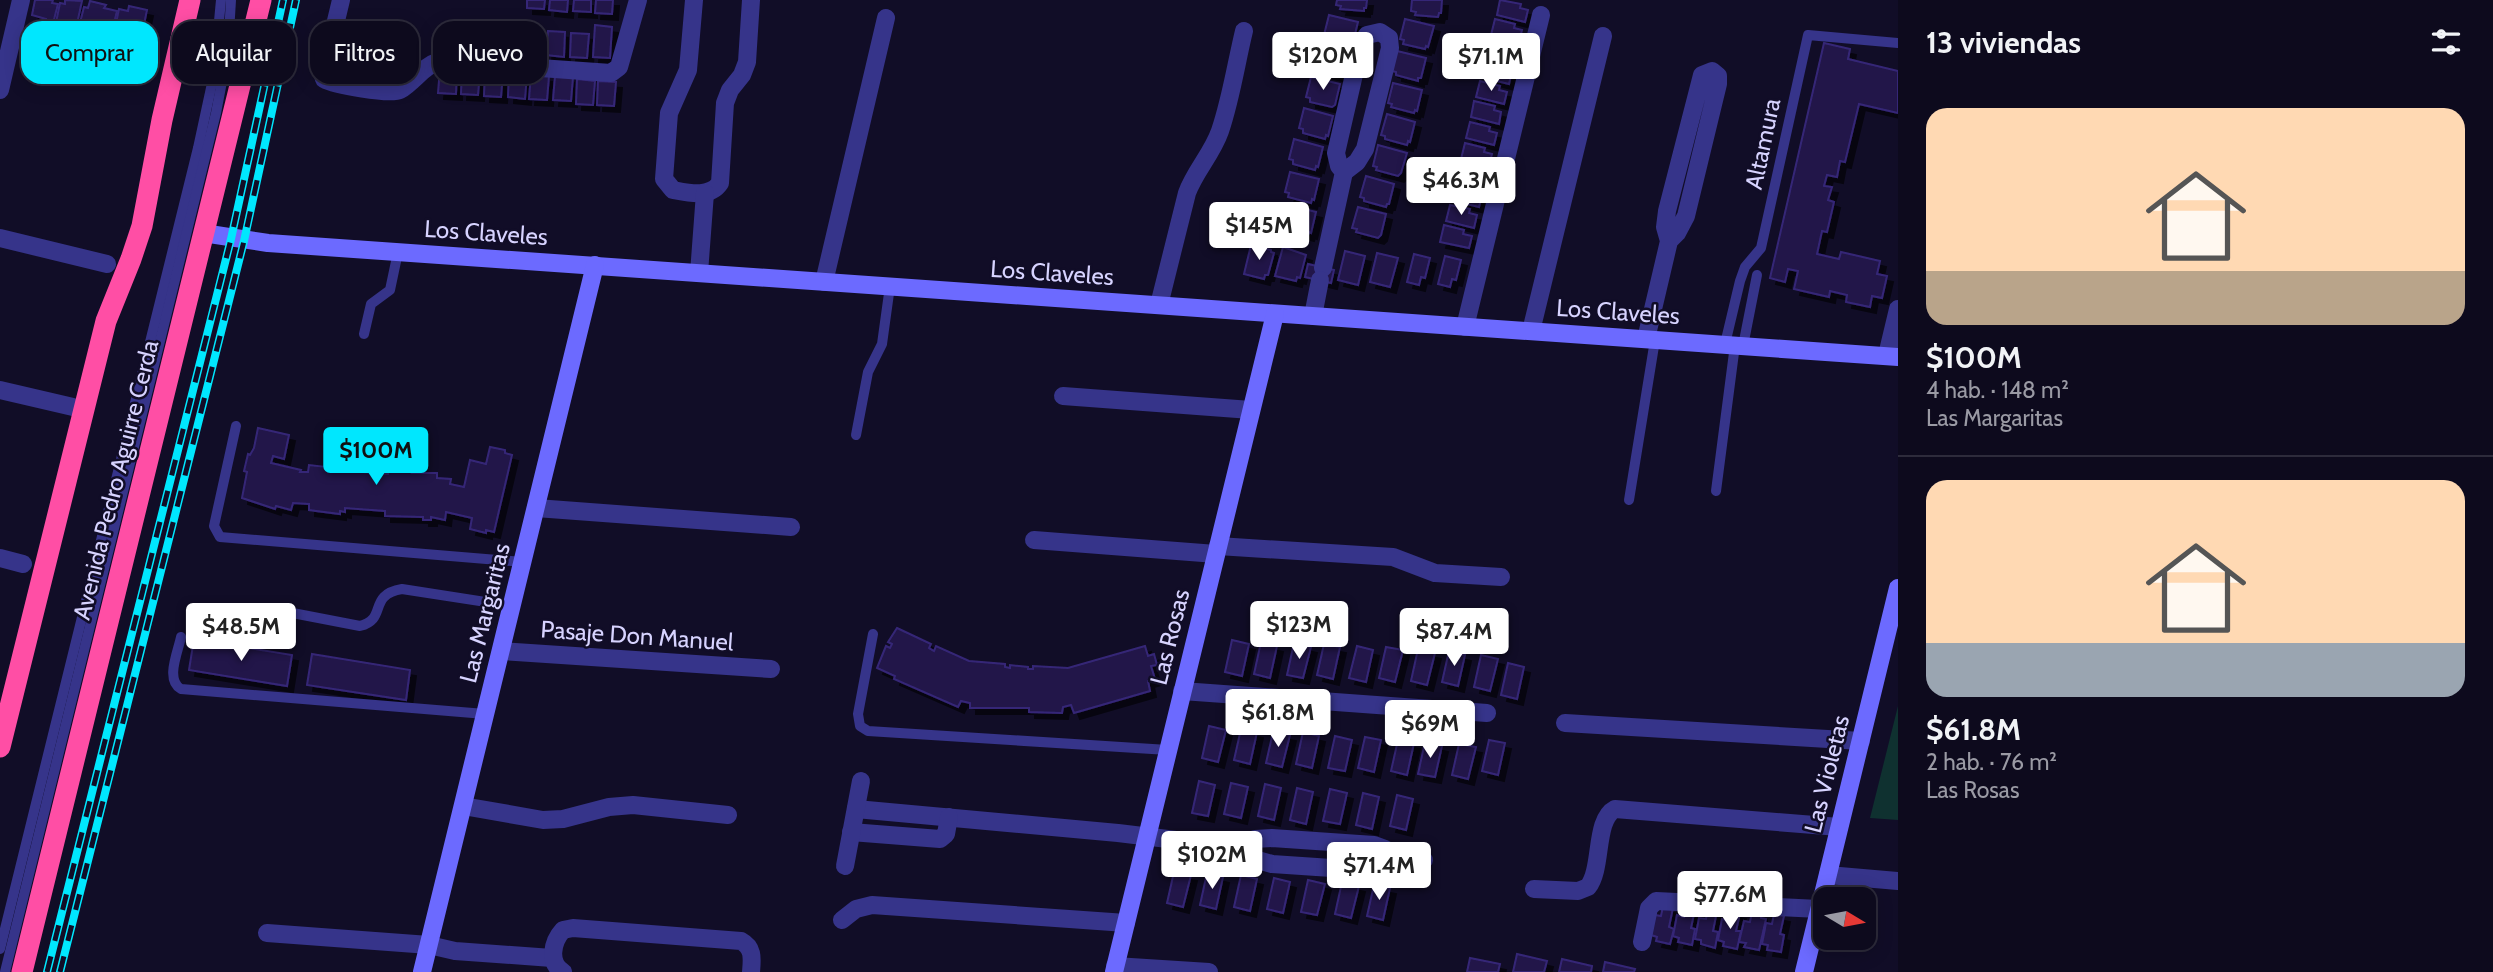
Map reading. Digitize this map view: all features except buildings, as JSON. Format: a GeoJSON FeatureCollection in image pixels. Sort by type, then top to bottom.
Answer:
{"type":"FeatureCollection","features":[{"type":"Feature","properties":{"kind":"highway","name":"Avenida Pedro Aguirre Cerda"},"geometry":{"type":"LineString","coordinates":[[0,747],[106,321],[142,226],[162,120],[190,0]]}},
{"type":"Feature","properties":{"kind":"highway","name":"Avenida Pedro Aguirre Cerda"},"geometry":{"type":"LineString","coordinates":[[22,972],[261,0]]}},
{"type":"Feature","properties":{"kind":"street"},"geometry":{"type":"LineString","coordinates":[[0,90],[21,0]]}},
{"type":"Feature","properties":{"kind":"street"},"geometry":{"type":"LineString","coordinates":[[341,0],[324,79],[387,92],[400,90],[431,64],[439,61],[611,73],[619,67],[638,0]]}},
{"type":"Feature","properties":{"kind":"street"},"geometry":{"type":"LineString","coordinates":[[694,0],[688,70],[669,113],[664,179],[673,190],[705,193],[714,190],[720,183],[725,103],[747,62],[751,0]]}},
{"type":"Feature","properties":{"kind":"street"},"geometry":{"type":"LineString","coordinates":[[1465,327],[1541,15]]}},
{"type":"Feature","properties":{"kind":"street"},"geometry":{"type":"LineString","coordinates":[[824,282],[886,18]]}},
{"type":"Feature","properties":{"kind":"street"},"geometry":{"type":"LineString","coordinates":[[1160,305],[1186,193],[1220,130],[1244,31]]}},
{"type":"Feature","properties":{"kind":"street"},"geometry":{"type":"LineString","coordinates":[[1312,316],[1343,172],[1357,162],[1365,149],[1390,48],[1389,38],[1380,32],[1367,35],[1361,44],[1336,153],[1343,172]]}},
{"type":"Feature","properties":{"kind":"street"},"geometry":{"type":"LineString","coordinates":[[1531,331],[1604,36]]}},
{"type":"Feature","properties":{"kind":"street"},"geometry":{"type":"LineString","coordinates":[[1651,339],[1669,241],[1665,228],[1667,211],[1702,75],[1712,71],[1719,80],[1686,216],[1669,241]]}},
{"type":"Feature","properties":{"kind":"street"},"geometry":{"type":"LineString","coordinates":[[699,273],[705,193]]}},
{"type":"Feature","properties":{"kind":"street","name":"Los Claveles"},"geometry":{"type":"LineString","coordinates":[[203,233],[256,242],[1892,356]]}},
{"type":"Feature","properties":{"kind":"street"},"geometry":{"type":"LineString","coordinates":[[0,238],[107,264]]}},
{"type":"Feature","properties":{"kind":"street","name":"Las Margaritas"},"geometry":{"type":"LineString","coordinates":[[422,972],[595,265]]}},
{"type":"Feature","properties":{"kind":"street"},"geometry":{"type":"LineString","coordinates":[[1892,356],[1898,309]]}},
{"type":"Feature","properties":{"kind":"street","name":"Las Rosas"},"geometry":{"type":"LineString","coordinates":[[1114,969],[1275,314]]}},
{"type":"Feature","properties":{"kind":"street"},"geometry":{"type":"LineString","coordinates":[[0,390],[73,407]]}},
{"type":"Feature","properties":{"kind":"street"},"geometry":{"type":"LineString","coordinates":[[1063,396],[1251,410]]}},
{"type":"Feature","properties":{"kind":"street"},"geometry":{"type":"LineString","coordinates":[[536,508],[791,527]]}},
{"type":"Feature","properties":{"kind":"street"},"geometry":{"type":"LineString","coordinates":[[1034,540],[1393,557],[1435,573],[1501,577]]}},
{"type":"Feature","properties":{"kind":"street"},"geometry":{"type":"LineString","coordinates":[[0,558],[23,564]]}},
{"type":"Feature","properties":{"kind":"street","name":"Las Violetas"},"geometry":{"type":"LineString","coordinates":[[1825,887],[1897,595]]}},
{"type":"Feature","properties":{"kind":"street","name":"Pasaje Don Manuel"},"geometry":{"type":"LineString","coordinates":[[501,651],[771,669]]}},
{"type":"Feature","properties":{"kind":"street"},"geometry":{"type":"LineString","coordinates":[[1182,691],[1487,713]]}},
{"type":"Feature","properties":{"kind":"street"},"geometry":{"type":"LineString","coordinates":[[1565,723],[1861,741]]}},
{"type":"Feature","properties":{"kind":"street"},"geometry":{"type":"LineString","coordinates":[[845,866],[861,781]]}},
{"type":"Feature","properties":{"kind":"street"},"geometry":{"type":"LineString","coordinates":[[463,806],[543,820],[563,819],[609,807],[633,805],[728,815]]}},
{"type":"Feature","properties":{"kind":"street"},"geometry":{"type":"LineString","coordinates":[[1534,890],[1577,891],[1588,887],[1594,876],[1605,820],[1615,808],[1839,827]]}},
{"type":"Feature","properties":{"kind":"street"},"geometry":{"type":"LineString","coordinates":[[856,809],[1147,836],[1242,848],[1254,859],[1272,864],[1370,871],[1385,867],[1389,858],[1385,849],[1374,845],[1264,837],[1255,839],[1242,848]]}},
{"type":"Feature","properties":{"kind":"street"},"geometry":{"type":"LineString","coordinates":[[851,832],[940,839],[946,834],[949,817]]}},
{"type":"Feature","properties":{"kind":"street"},"geometry":{"type":"LineString","coordinates":[[1389,858],[1424,860]]}},
{"type":"Feature","properties":{"kind":"street"},"geometry":{"type":"LineString","coordinates":[[1828,875],[1898,881]]}},
{"type":"Feature","properties":{"kind":"street"},"geometry":{"type":"LineString","coordinates":[[1642,942],[1649,908],[1656,901],[1813,909]]}},
{"type":"Feature","properties":{"kind":"street"},"geometry":{"type":"LineString","coordinates":[[842,920],[856,909],[872,905],[1126,923]]}},
{"type":"Feature","properties":{"kind":"street"},"geometry":{"type":"LineString","coordinates":[[267,933],[429,945],[558,965],[559,934],[568,928],[741,941],[750,948],[752,954],[751,972]]}},
{"type":"Feature","properties":{"kind":"street","name":"Las Violetas"},"geometry":{"type":"LineString","coordinates":[[1804,972],[1813,934]]}},
{"type":"Feature","properties":{"kind":"street"},"geometry":{"type":"LineString","coordinates":[[1114,969],[1209,972]]}},
{"type":"Feature","properties":{"kind":"lane"},"geometry":{"type":"LineString","coordinates":[[0,948],[198,148],[214,74],[221,0]]}},
{"type":"Feature","properties":{"kind":"lane"},"geometry":{"type":"LineString","coordinates":[[5,972],[216,113],[228,50],[231,0]]}},
{"type":"Feature","properties":{"kind":"lane","name":"Altamura"},"geometry":{"type":"LineString","coordinates":[[1734,345],[1742,274],[1761,248],[1808,35],[1898,43]]}},
{"type":"Feature","properties":{"kind":"lane"},"geometry":{"type":"LineString","coordinates":[[364,334],[371,304],[390,290],[398,252]]}},
{"type":"Feature","properties":{"kind":"lane"},"geometry":{"type":"LineString","coordinates":[[1716,491],[1734,345],[1749,316],[1757,275]]}},
{"type":"Feature","properties":{"kind":"lane"},"geometry":{"type":"LineString","coordinates":[[856,435],[868,372],[882,344],[890,286]]}},
{"type":"Feature","properties":{"kind":"lane"},"geometry":{"type":"LineString","coordinates":[[1629,499],[1651,339]]}},
{"type":"Feature","properties":{"kind":"lane"},"geometry":{"type":"LineString","coordinates":[[236,426],[214,526],[220,537],[523,562]]}},
{"type":"Feature","properties":{"kind":"lane"},"geometry":{"type":"LineString","coordinates":[[277,610],[360,626],[369,624],[376,616],[381,600],[388,591],[401,589],[512,606]]}},
{"type":"Feature","properties":{"kind":"lane"},"geometry":{"type":"LineString","coordinates":[[873,634],[858,714],[860,726],[868,731],[1168,750]]}},
{"type":"Feature","properties":{"kind":"lane"},"geometry":{"type":"LineString","coordinates":[[181,637],[172,678],[175,685],[181,689],[485,714]]}},
{"type":"Feature","properties":{"kind":"green space"},"geometry":{"type":"Polygon","coordinates":[[[1898,706],[1898,820],[1870,818],[1898,706]]]}},
{"type":"Feature","properties":{"kind":"railway"},"geometry":{"type":"LineString","coordinates":[[47,972],[231,239],[283,0]]}},
{"type":"Feature","properties":{"kind":"railway"},"geometry":{"type":"LineString","coordinates":[[60,972],[244,241],[296,0]]}}]}
